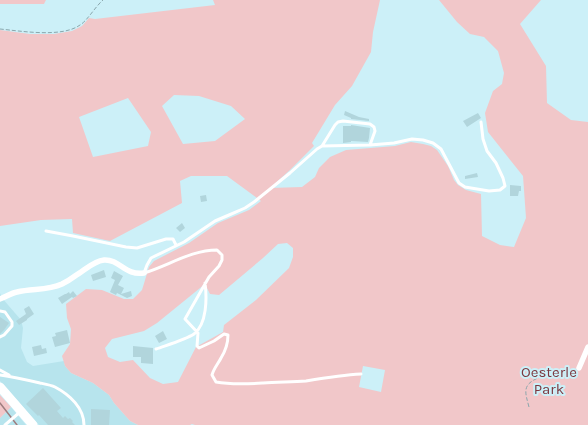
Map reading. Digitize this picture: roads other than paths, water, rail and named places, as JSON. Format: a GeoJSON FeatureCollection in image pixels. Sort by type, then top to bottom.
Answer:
{"type":"FeatureCollection","features":[{"type":"Feature","properties":{"kind":"main road"},"geometry":{"type":"LineString","coordinates":[[0,387],[19,414],[33,425]]}},
{"type":"Feature","properties":{"kind":"street"},"geometry":{"type":"LineString","coordinates":[[0,299],[16,292],[54,287],[71,279],[101,260],[116,263],[129,272],[136,274],[144,273]]}},
{"type":"Feature","properties":{"kind":"street"},"geometry":{"type":"LineString","coordinates":[[579,368],[588,347]]}},
{"type":"Feature","properties":{"kind":"lane"},"geometry":{"type":"LineString","coordinates":[[322,146],[338,122],[343,121],[370,124],[374,127],[375,131],[370,145]]}},
{"type":"Feature","properties":{"kind":"lane"},"geometry":{"type":"LineString","coordinates":[[144,273],[151,258],[184,242],[215,220],[234,213],[254,202],[290,173],[316,149],[322,146],[370,145],[394,143],[412,139],[423,140],[433,143],[441,149],[459,183],[465,187],[489,191],[500,190],[505,186],[503,178],[496,163],[487,151],[483,139],[481,122]]}},
{"type":"Feature","properties":{"kind":"lane"},"geometry":{"type":"LineString","coordinates":[[46,231],[137,248],[174,239],[176,245]]}},
{"type":"Feature","properties":{"kind":"lane"},"geometry":{"type":"LineString","coordinates":[[144,273],[209,250],[217,250],[222,255],[222,260],[219,266],[205,283],[185,320],[197,331],[197,346],[199,348],[214,341],[224,334],[228,335],[228,344],[222,358],[213,369],[212,375],[216,382],[240,384],[287,382],[361,374]]}},
{"type":"Feature","properties":{"kind":"lane"},"geometry":{"type":"LineString","coordinates":[[156,349],[194,335],[199,329],[205,314],[205,283]]}},
{"type":"Feature","properties":{"kind":"lane"},"geometry":{"type":"LineString","coordinates":[[0,311],[5,312],[12,322],[12,326],[4,335],[0,337]]}},
{"type":"Feature","properties":{"kind":"lane"},"geometry":{"type":"LineString","coordinates":[[0,370],[14,377]]}},
{"type":"Feature","properties":{"kind":"lane"},"geometry":{"type":"LineString","coordinates":[[0,375],[54,387],[68,395],[79,407],[84,419],[84,425]]}},
{"type":"Feature","properties":{"kind":"lane"},"geometry":{"type":"LineString","coordinates":[[5,425],[19,414]]}},
{"type":"Feature","properties":{"kind":"waterway"},"geometry":{"type":"LineString","coordinates":[[0,403],[17,425]]}},
{"type":"Feature","properties":{"kind":"park label","name":"Oesterle Park"},"geometry":{"type":"Point","coordinates":[549,380]}}]}
